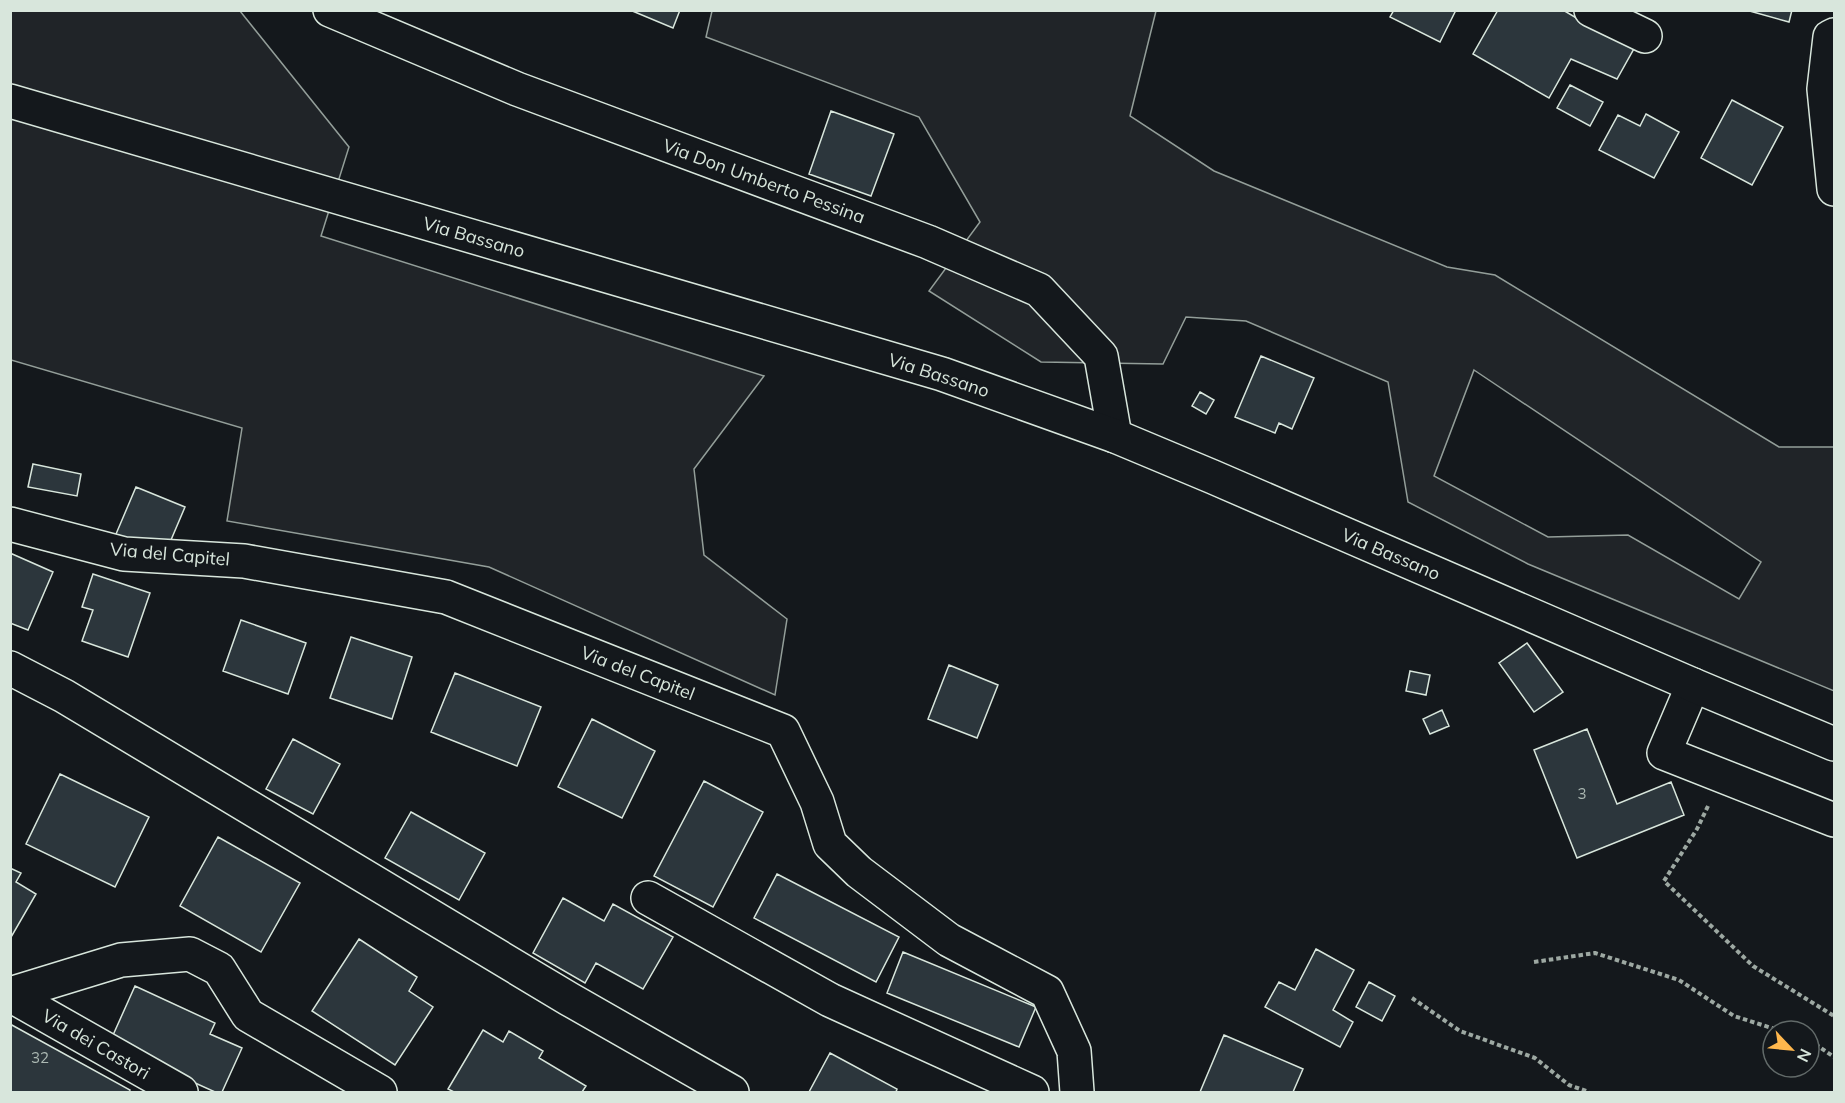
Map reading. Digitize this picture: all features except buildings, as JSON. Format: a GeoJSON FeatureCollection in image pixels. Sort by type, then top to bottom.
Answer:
{"type":"FeatureCollection","features":[{"type":"Feature","properties":{"kind":"street","name":"Via Don Umberto Pessina"},"geometry":{"type":"LineString","coordinates":[[330,10],[517,89],[917,238],[1039,290],[1101,356],[1114,436]]}},
{"type":"Feature","properties":{"kind":"street"},"geometry":{"type":"LineString","coordinates":[[1591,10],[1645,36]]}},
{"type":"Feature","properties":{"kind":"street"},"geometry":{"type":"LineString","coordinates":[[1834,35],[1830,37],[1824,89],[1834,189]]}},
{"type":"Feature","properties":{"kind":"street","name":"Via Bassano"},"geometry":{"type":"LineString","coordinates":[[10,101],[942,374],[1114,436],[1213,477],[1834,744]]}},
{"type":"Feature","properties":{"kind":"street","name":"Via del Capitel"},"geometry":{"type":"LineString","coordinates":[[10,524],[124,554],[244,561],[446,597],[783,731],[817,802],[830,844],[859,872],[949,940],[1047,992],[1074,1051],[1077,1092]]}},
{"type":"Feature","properties":{"kind":"street"},"geometry":{"type":"LineString","coordinates":[[10,668],[64,696],[559,993],[732,1092]]}},
{"type":"Feature","properties":{"kind":"street"},"geometry":{"type":"LineString","coordinates":[[1693,685],[1664,753],[1834,820]]}},
{"type":"Feature","properties":{"kind":"street"},"geometry":{"type":"LineString","coordinates":[[648,898],[830,1000],[1032,1092]]}},
{"type":"Feature","properties":{"kind":"street","name":"Via dei Castori"},"geometry":{"type":"LineString","coordinates":[[10,994],[121,960],[190,954],[219,969],[248,1015],[380,1092]]}},
{"type":"Feature","properties":{"kind":"street","name":"Via dei Castori"},"geometry":{"type":"LineString","coordinates":[[10,994],[181,1092]]}},
{"type":"Feature","properties":{"kind":"path"},"geometry":{"type":"LineString","coordinates":[[1725,776],[1697,829],[1664,881],[1753,966],[1834,1016]]}},
{"type":"Feature","properties":{"kind":"path"},"geometry":{"type":"LineString","coordinates":[[1534,962],[1595,953],[1679,980],[1734,1016],[1761,1025]]}},
{"type":"Feature","properties":{"kind":"path"},"geometry":{"type":"LineString","coordinates":[[1412,998],[1460,1031],[1535,1059],[1569,1085],[1589,1092]]}},
{"type":"Feature","properties":{"kind":"path"},"geometry":{"type":"LineString","coordinates":[[1821,1048],[1834,1057]]}},
{"type":"Feature","properties":{"kind":"shaded area"},"geometry":{"type":"Polygon","coordinates":[[[10,11],[240,11],[349,147],[321,236],[764,376],[694,469],[704,555],[787,619],[775,695],[489,567],[227,521],[242,428],[11,360],[10,11]]]}},
{"type":"Feature","properties":{"kind":"shaded area"},"geometry":{"type":"Polygon","coordinates":[[[712,11],[1156,11],[1130,116],[1214,171],[1447,267],[1495,275],[1779,447],[1834,447],[1834,691],[1528,564],[1408,502],[1388,382],[1246,321],[1186,317],[1163,364],[1041,362],[929,291],[980,222],[919,117],[706,37],[712,11]],[[1474,370],[1434,476],[1548,537],[1628,535],[1739,599],[1761,562],[1474,370]]]}}]}
